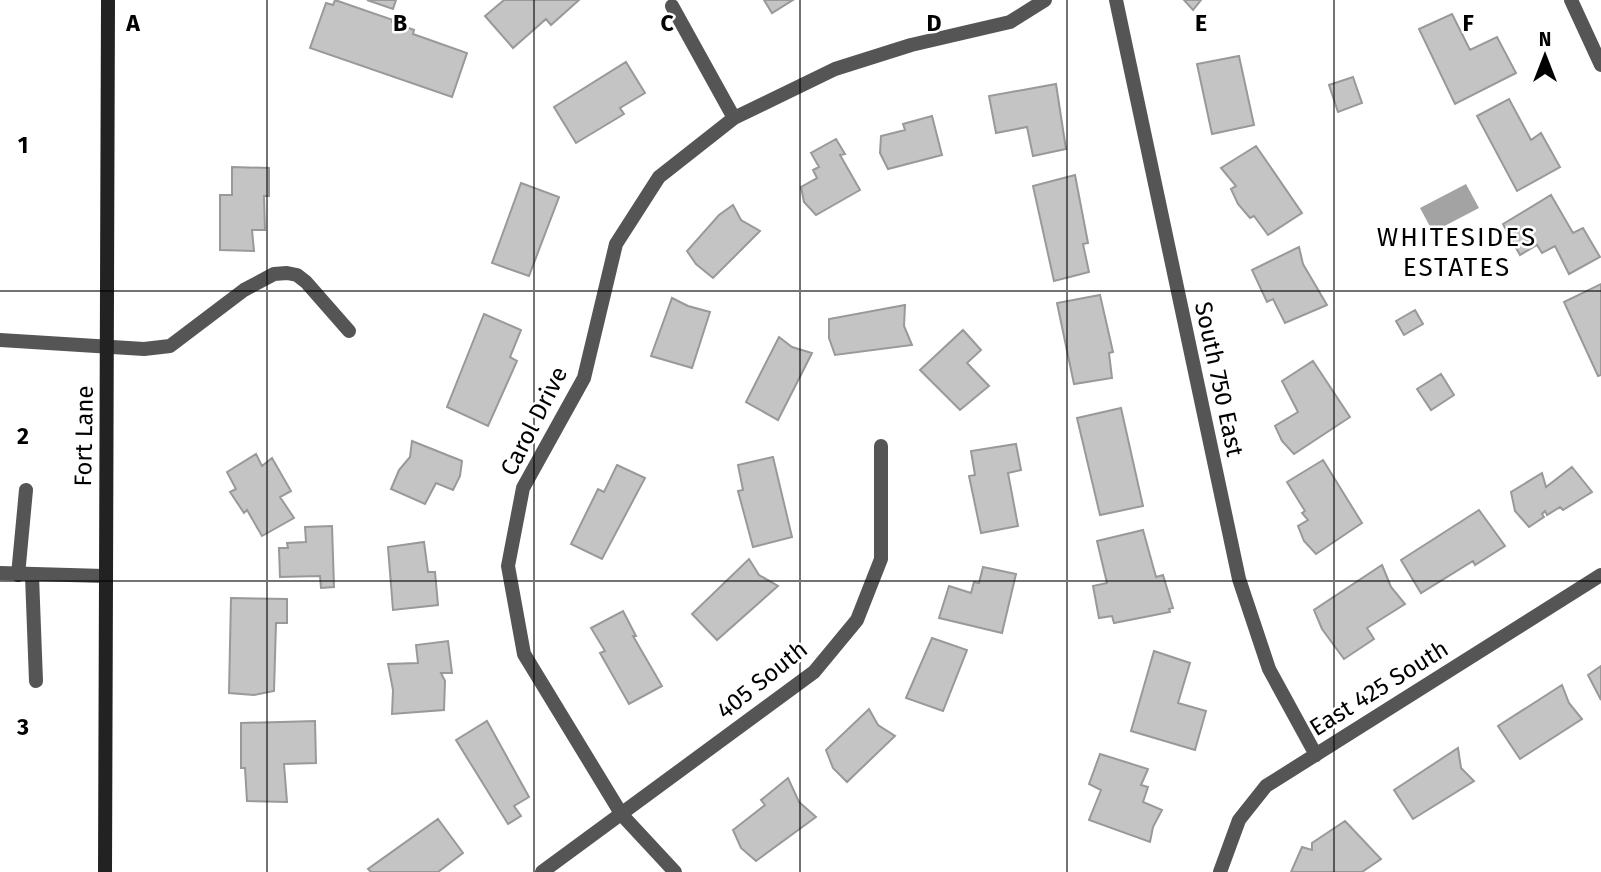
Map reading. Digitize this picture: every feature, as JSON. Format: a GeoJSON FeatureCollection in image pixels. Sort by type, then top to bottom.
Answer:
{"type":"FeatureCollection","features":[{"type":"Feature","properties":{"kind":"main road","name":"Fort Lane"},"geometry":{"type":"LineString","coordinates":[[105,872],[107,0]]}},
{"type":"Feature","properties":{"kind":"street","name":"Carol Drive"},"geometry":{"type":"LineString","coordinates":[[675,872],[622,815],[524,654],[508,566],[523,488],[584,378],[616,244],[659,177],[734,118],[835,69],[911,45],[1010,22],[1045,0]]}},
{"type":"Feature","properties":{"kind":"street","name":"South 750 East"},"geometry":{"type":"LineString","coordinates":[[1116,0],[1238,579],[1269,668],[1316,755]]}},
{"type":"Feature","properties":{"kind":"street"},"geometry":{"type":"LineString","coordinates":[[1571,0],[1601,65]]}},
{"type":"Feature","properties":{"kind":"street"},"geometry":{"type":"LineString","coordinates":[[672,6],[734,118]]}},
{"type":"Feature","properties":{"kind":"street"},"geometry":{"type":"LineString","coordinates":[[0,340],[159,349],[177,344],[194,327],[244,290],[274,274],[287,273],[297,275],[306,282],[349,331]]}},
{"type":"Feature","properties":{"kind":"street","name":"405 South"},"geometry":{"type":"LineString","coordinates":[[542,872],[814,672],[857,620],[881,559],[881,446]]}},
{"type":"Feature","properties":{"kind":"street"},"geometry":{"type":"LineString","coordinates":[[26,489],[25,575],[36,681]]}},
{"type":"Feature","properties":{"kind":"street"},"geometry":{"type":"LineString","coordinates":[[0,573],[104,576]]}},
{"type":"Feature","properties":{"kind":"street","name":"East 425 South"},"geometry":{"type":"LineString","coordinates":[[1220,872],[1238,820],[1266,786],[1601,575]]}},
{"type":"Feature","properties":{"kind":"shaded area"},"geometry":{"type":"Polygon","coordinates":[[[1466,184],[1479,208],[1433,232],[1420,208],[1466,184]]]}},
{"type":"Feature","properties":{"kind":"building"},"geometry":{"type":"Polygon","coordinates":[[[335,0],[393,20],[392,22],[414,30],[413,34],[467,53],[452,97],[310,48],[326,3],[333,5],[335,0]]]}},
{"type":"Feature","properties":{"kind":"building"},"geometry":{"type":"Polygon","coordinates":[[[367,0],[396,0],[393,9],[367,0]]]}},
{"type":"Feature","properties":{"kind":"building"},"geometry":{"type":"Polygon","coordinates":[[[504,0],[579,0],[551,25],[546,19],[513,48],[485,16],[504,0]]]}},
{"type":"Feature","properties":{"kind":"building"},"geometry":{"type":"Polygon","coordinates":[[[764,0],[793,0],[772,13],[764,0]]]}},
{"type":"Feature","properties":{"kind":"building"},"geometry":{"type":"Polygon","coordinates":[[[1184,0],[1201,0],[1193,10],[1184,0]]]}},
{"type":"Feature","properties":{"kind":"building"},"geometry":{"type":"Polygon","coordinates":[[[1452,14],[1470,50],[1497,37],[1516,73],[1455,104],[1419,29],[1452,14]]]}},
{"type":"Feature","properties":{"kind":"building"},"geometry":{"type":"Polygon","coordinates":[[[1239,56],[1254,125],[1212,134],[1197,64],[1239,56]]]}},
{"type":"Feature","properties":{"kind":"building"},"geometry":{"type":"Polygon","coordinates":[[[626,62],[645,93],[620,108],[624,114],[576,143],[554,107],[626,62]]]}},
{"type":"Feature","properties":{"kind":"building"},"geometry":{"type":"Polygon","coordinates":[[[1353,77],[1362,103],[1338,112],[1329,85],[1353,77]]]}},
{"type":"Feature","properties":{"kind":"building"},"geometry":{"type":"Polygon","coordinates":[[[1056,84],[1066,149],[1033,156],[1027,127],[996,133],[989,96],[1056,84]]]}},
{"type":"Feature","properties":{"kind":"building"},"geometry":{"type":"Polygon","coordinates":[[[1509,99],[1531,140],[1541,133],[1560,167],[1517,191],[1477,116],[1509,99]]]}},
{"type":"Feature","properties":{"kind":"building"},"geometry":{"type":"Polygon","coordinates":[[[932,116],[942,155],[888,169],[880,153],[881,136],[905,130],[903,124],[932,116]]]}},
{"type":"Feature","properties":{"kind":"building"},"geometry":{"type":"Polygon","coordinates":[[[836,139],[845,154],[840,155],[860,190],[816,215],[804,202],[801,187],[817,178],[813,170],[819,167],[811,153],[836,139]]]}},
{"type":"Feature","properties":{"kind":"building"},"geometry":{"type":"Polygon","coordinates":[[[1256,146],[1302,213],[1268,235],[1254,216],[1250,218],[1238,204],[1231,189],[1236,186],[1221,168],[1256,146]]]}},
{"type":"Feature","properties":{"kind":"building"},"geometry":{"type":"Polygon","coordinates":[[[232,167],[269,168],[269,196],[264,196],[265,230],[252,230],[254,251],[220,250],[220,195],[232,195],[232,167]]]}},
{"type":"Feature","properties":{"kind":"building"},"geometry":{"type":"Polygon","coordinates":[[[1075,175],[1088,243],[1083,244],[1089,272],[1054,281],[1033,186],[1075,175]]]}},
{"type":"Feature","properties":{"kind":"building"},"geometry":{"type":"Polygon","coordinates":[[[521,183],[559,197],[529,276],[492,263],[521,183]]]}},
{"type":"Feature","properties":{"kind":"building"},"geometry":{"type":"Polygon","coordinates":[[[1551,195],[1573,233],[1583,228],[1600,257],[1569,274],[1555,246],[1542,253],[1537,245],[1520,255],[1503,224],[1551,195]]]}},
{"type":"Feature","properties":{"kind":"building"},"geometry":{"type":"Polygon","coordinates":[[[733,205],[741,220],[760,231],[713,278],[696,264],[687,251],[719,215],[733,205]]]}},
{"type":"Feature","properties":{"kind":"building"},"geometry":{"type":"Polygon","coordinates":[[[1299,247],[1303,264],[1327,305],[1285,323],[1273,299],[1267,302],[1252,270],[1299,247]]]}},
{"type":"Feature","properties":{"kind":"building"},"geometry":{"type":"Polygon","coordinates":[[[1601,284],[1601,375],[1598,376],[1564,302],[1601,284]]]}},
{"type":"Feature","properties":{"kind":"building"},"geometry":{"type":"Polygon","coordinates":[[[1100,295],[1113,352],[1109,353],[1112,378],[1074,384],[1057,303],[1100,295]]]}},
{"type":"Feature","properties":{"kind":"building"},"geometry":{"type":"Polygon","coordinates":[[[672,298],[710,312],[692,368],[651,356],[672,298]]]}},
{"type":"Feature","properties":{"kind":"building"},"geometry":{"type":"Polygon","coordinates":[[[905,305],[904,326],[912,345],[835,355],[829,338],[829,319],[905,305]]]}},
{"type":"Feature","properties":{"kind":"building"},"geometry":{"type":"Polygon","coordinates":[[[1415,310],[1423,324],[1404,335],[1396,321],[1415,310]]]}},
{"type":"Feature","properties":{"kind":"building"},"geometry":{"type":"Polygon","coordinates":[[[484,314],[521,330],[510,357],[517,361],[488,426],[447,407],[484,314]]]}},
{"type":"Feature","properties":{"kind":"building"},"geometry":{"type":"Polygon","coordinates":[[[963,330],[981,350],[967,363],[989,386],[960,410],[920,370],[963,330]]]}},
{"type":"Feature","properties":{"kind":"building"},"geometry":{"type":"Polygon","coordinates":[[[779,337],[792,347],[812,353],[778,420],[746,402],[779,337]]]}},
{"type":"Feature","properties":{"kind":"building"},"geometry":{"type":"Polygon","coordinates":[[[1313,361],[1350,417],[1294,454],[1282,441],[1275,426],[1298,412],[1282,381],[1313,361]]]}},
{"type":"Feature","properties":{"kind":"building"},"geometry":{"type":"Polygon","coordinates":[[[1441,374],[1454,395],[1431,410],[1417,389],[1441,374]]]}},
{"type":"Feature","properties":{"kind":"building"},"geometry":{"type":"Polygon","coordinates":[[[1121,408],[1143,506],[1100,515],[1077,418],[1121,408]]]}},
{"type":"Feature","properties":{"kind":"building"},"geometry":{"type":"Polygon","coordinates":[[[412,441],[462,461],[460,476],[453,490],[436,483],[425,504],[391,489],[399,470],[410,457],[412,441]]]}},
{"type":"Feature","properties":{"kind":"building"},"geometry":{"type":"Polygon","coordinates":[[[1016,444],[1021,470],[1008,473],[1018,526],[981,533],[969,476],[975,475],[971,451],[1016,444]]]}},
{"type":"Feature","properties":{"kind":"building"},"geometry":{"type":"Polygon","coordinates":[[[256,454],[262,466],[272,458],[291,491],[280,497],[294,518],[262,536],[247,510],[244,513],[230,492],[236,489],[227,472],[256,454]]]}},
{"type":"Feature","properties":{"kind":"building"},"geometry":{"type":"Polygon","coordinates":[[[773,457],[792,537],[753,547],[738,491],[743,490],[738,465],[773,457]]]}},
{"type":"Feature","properties":{"kind":"building"},"geometry":{"type":"Polygon","coordinates":[[[1323,460],[1362,523],[1316,554],[1304,541],[1298,526],[1308,520],[1287,482],[1323,460]]]}},
{"type":"Feature","properties":{"kind":"building"},"geometry":{"type":"Polygon","coordinates":[[[617,465],[645,478],[602,559],[571,544],[598,489],[604,492],[617,465]]]}},
{"type":"Feature","properties":{"kind":"building"},"geometry":{"type":"Polygon","coordinates":[[[1572,467],[1592,492],[1563,510],[1560,507],[1547,515],[1545,511],[1542,514],[1544,517],[1529,527],[1515,511],[1511,492],[1542,473],[1546,487],[1572,467]]]}},
{"type":"Feature","properties":{"kind":"building"},"geometry":{"type":"Polygon","coordinates":[[[1479,510],[1505,546],[1475,565],[1473,561],[1421,593],[1401,560],[1479,510]]]}},
{"type":"Feature","properties":{"kind":"building"},"geometry":{"type":"Polygon","coordinates":[[[332,526],[334,587],[321,588],[320,576],[280,577],[279,548],[288,548],[287,543],[306,542],[305,527],[332,526]]]}},
{"type":"Feature","properties":{"kind":"building"},"geometry":{"type":"Polygon","coordinates":[[[1143,530],[1156,577],[1163,575],[1173,608],[1169,609],[1170,612],[1114,623],[1112,616],[1099,618],[1093,586],[1107,583],[1097,541],[1143,530]]]}},
{"type":"Feature","properties":{"kind":"building"},"geometry":{"type":"Polygon","coordinates":[[[424,542],[428,572],[435,572],[438,605],[393,610],[388,547],[424,542]]]}},
{"type":"Feature","properties":{"kind":"building"},"geometry":{"type":"Polygon","coordinates":[[[749,559],[759,575],[778,586],[717,640],[692,614],[749,559]]]}},
{"type":"Feature","properties":{"kind":"building"},"geometry":{"type":"Polygon","coordinates":[[[1382,565],[1391,587],[1405,604],[1367,628],[1374,639],[1344,659],[1322,629],[1314,610],[1382,565]]]}},
{"type":"Feature","properties":{"kind":"building"},"geometry":{"type":"Polygon","coordinates":[[[983,567],[1016,574],[1002,633],[939,618],[949,586],[971,593],[974,582],[979,583],[983,567]]]}},
{"type":"Feature","properties":{"kind":"building"},"geometry":{"type":"Polygon","coordinates":[[[231,598],[287,599],[287,623],[276,623],[274,691],[254,695],[229,693],[231,598]]]}},
{"type":"Feature","properties":{"kind":"building"},"geometry":{"type":"Polygon","coordinates":[[[623,611],[636,636],[633,636],[662,686],[629,704],[600,653],[605,651],[591,628],[623,611]]]}},
{"type":"Feature","properties":{"kind":"building"},"geometry":{"type":"Polygon","coordinates":[[[932,638],[967,650],[943,711],[906,698],[932,638]]]}},
{"type":"Feature","properties":{"kind":"building"},"geometry":{"type":"Polygon","coordinates":[[[448,641],[452,673],[441,673],[445,681],[444,710],[392,714],[393,690],[388,664],[418,663],[416,645],[448,641]]]}},
{"type":"Feature","properties":{"kind":"building"},"geometry":{"type":"Polygon","coordinates":[[[1154,651],[1190,663],[1178,703],[1206,711],[1195,750],[1131,731],[1154,651]]]}},
{"type":"Feature","properties":{"kind":"building"},"geometry":{"type":"Polygon","coordinates":[[[1601,666],[1601,700],[1588,675],[1601,666]]]}},
{"type":"Feature","properties":{"kind":"building"},"geometry":{"type":"Polygon","coordinates":[[[1562,685],[1569,703],[1582,719],[1520,759],[1498,726],[1562,685]]]}},
{"type":"Feature","properties":{"kind":"building"},"geometry":{"type":"Polygon","coordinates":[[[869,709],[878,725],[895,736],[847,782],[833,768],[826,750],[869,709]]]}},
{"type":"Feature","properties":{"kind":"building"},"geometry":{"type":"Polygon","coordinates":[[[315,721],[316,763],[284,764],[287,802],[247,801],[245,768],[241,768],[241,723],[315,721]]]}},
{"type":"Feature","properties":{"kind":"building"},"geometry":{"type":"Polygon","coordinates":[[[487,721],[529,797],[514,806],[521,816],[508,824],[456,740],[487,721]]]}},
{"type":"Feature","properties":{"kind":"building"},"geometry":{"type":"Polygon","coordinates":[[[1458,748],[1461,768],[1474,781],[1413,819],[1394,790],[1458,748]]]}},
{"type":"Feature","properties":{"kind":"building"},"geometry":{"type":"Polygon","coordinates":[[[1100,754],[1148,769],[1141,785],[1148,787],[1143,802],[1162,810],[1153,827],[1150,842],[1089,820],[1101,790],[1089,784],[1100,754]]]}},
{"type":"Feature","properties":{"kind":"building"},"geometry":{"type":"Polygon","coordinates":[[[788,778],[799,802],[816,817],[756,861],[741,848],[733,830],[765,805],[761,800],[788,778]]]}},
{"type":"Feature","properties":{"kind":"building"},"geometry":{"type":"Polygon","coordinates":[[[438,819],[463,853],[438,872],[371,872],[368,869],[438,819]]]}},
{"type":"Feature","properties":{"kind":"building"},"geometry":{"type":"Polygon","coordinates":[[[1345,821],[1381,859],[1362,872],[1291,872],[1302,847],[1312,850],[1312,843],[1345,821]]]}},
{"type":"Feature","properties":{"kind":"district","name":"WHITESIDES ESTATES"},"geometry":{"type":"Point","coordinates":[1457,252]}}]}
